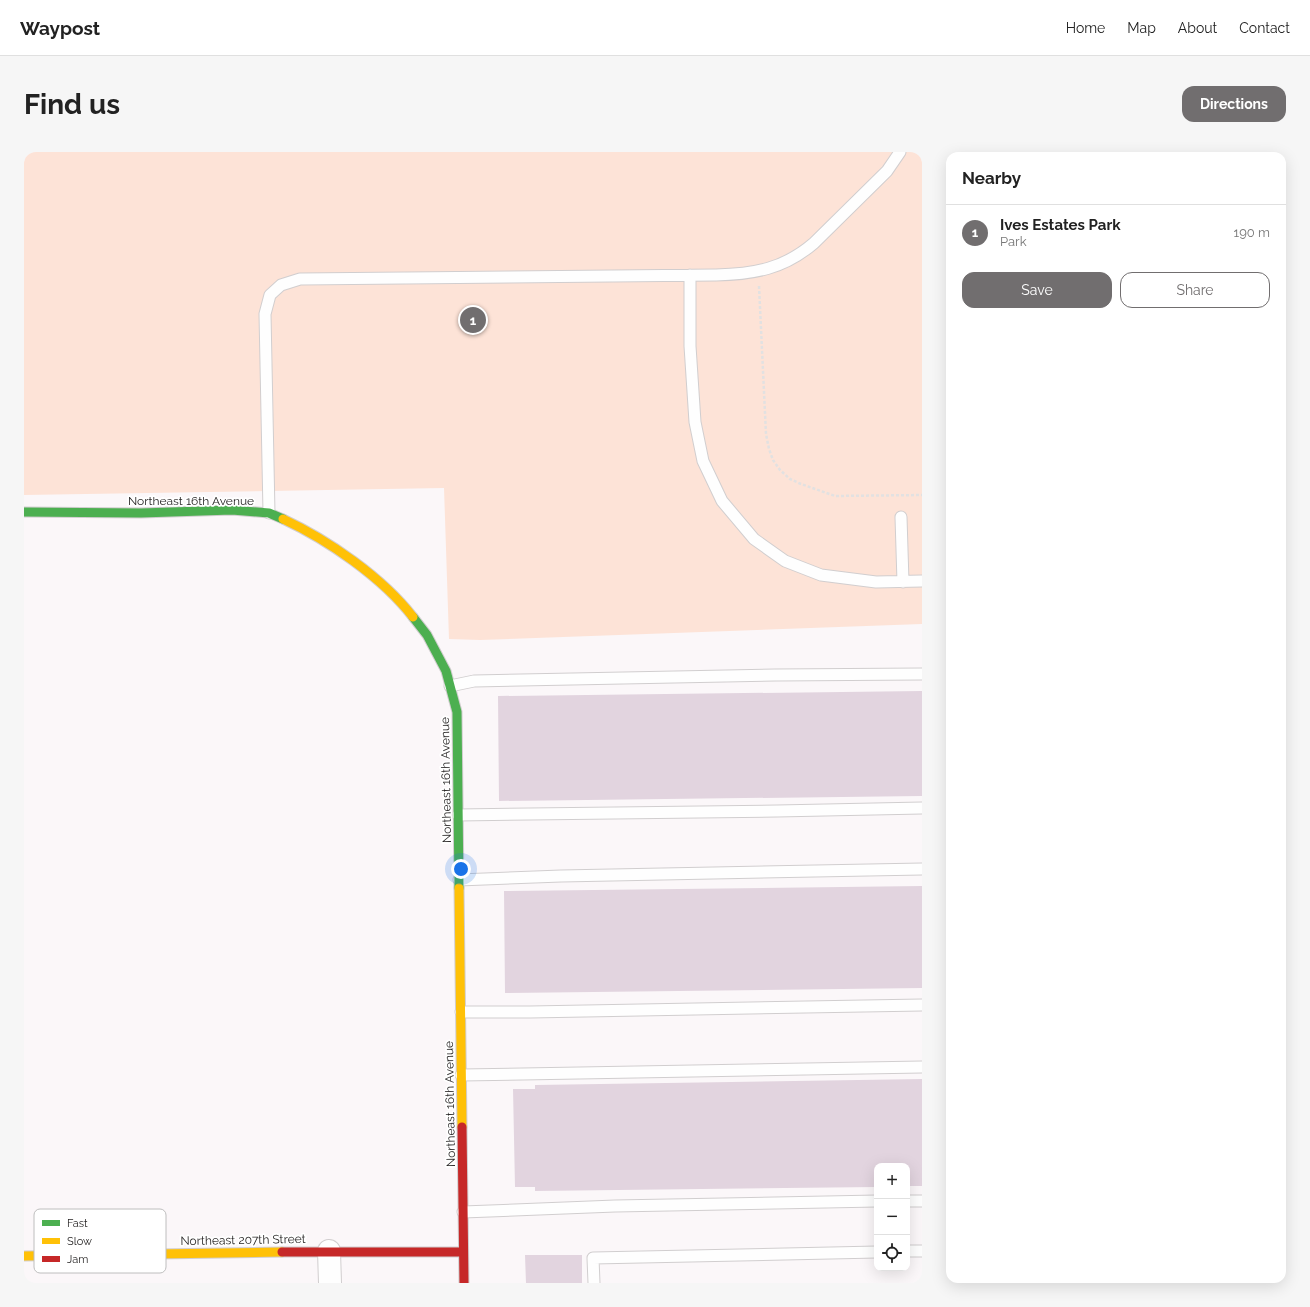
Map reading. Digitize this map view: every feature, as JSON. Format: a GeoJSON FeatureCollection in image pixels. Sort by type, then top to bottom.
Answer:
{"type":"FeatureCollection","features":[{"type":"Feature","properties":{"kind":"street","name":"Northeast 16th Avenue"},"geometry":{"type":"LineString","coordinates":[[24,512],[142,513],[232,510],[269,513],[307,530],[363,568],[403,604],[427,635],[446,671],[457,712],[464,1283]]}},
{"type":"Feature","properties":{"kind":"street","name":"Northeast 207th Street"},"geometry":{"type":"LineString","coordinates":[[166,1254],[330,1251],[463,1252]]}},
{"type":"Feature","properties":{"kind":"street"},"geometry":{"type":"LineString","coordinates":[[330,1251],[330,1283]]}},
{"type":"Feature","properties":{"kind":"street","name":"Northeast 207th Street"},"geometry":{"type":"LineString","coordinates":[[24,1256],[34,1256]]}},
{"type":"Feature","properties":{"kind":"lane"},"geometry":{"type":"LineString","coordinates":[[269,513],[265,314],[270,295],[281,285],[300,279],[690,276],[758,272],[787,262],[803,253],[814,244],[887,171],[900,152]]}},
{"type":"Feature","properties":{"kind":"lane"},"geometry":{"type":"LineString","coordinates":[[690,276],[690,346],[695,422],[703,461],[722,501],[754,539],[785,561],[821,575],[876,582],[922,581]]}},
{"type":"Feature","properties":{"kind":"lane"},"geometry":{"type":"LineString","coordinates":[[901,517],[903,582]]}},
{"type":"Feature","properties":{"kind":"lane"},"geometry":{"type":"LineString","coordinates":[[450,686],[474,681],[775,675],[922,674]]}},
{"type":"Feature","properties":{"kind":"lane"},"geometry":{"type":"LineString","coordinates":[[458,815],[922,808]]}},
{"type":"Feature","properties":{"kind":"lane"},"geometry":{"type":"LineString","coordinates":[[459,880],[562,876],[922,869]]}},
{"type":"Feature","properties":{"kind":"lane"},"geometry":{"type":"LineString","coordinates":[[460,1012],[922,1005]]}},
{"type":"Feature","properties":{"kind":"lane"},"geometry":{"type":"LineString","coordinates":[[461,1075],[922,1067]]}},
{"type":"Feature","properties":{"kind":"lane"},"geometry":{"type":"LineString","coordinates":[[463,1212],[631,1206],[874,1201]]}},
{"type":"Feature","properties":{"kind":"lane"},"geometry":{"type":"LineString","coordinates":[[910,1201],[922,1201]]}},
{"type":"Feature","properties":{"kind":"lane"},"geometry":{"type":"LineString","coordinates":[[910,1251],[922,1251]]}},
{"type":"Feature","properties":{"kind":"lane"},"geometry":{"type":"LineString","coordinates":[[594,1283],[593,1258],[874,1252]]}},
{"type":"Feature","properties":{"kind":"path"},"geometry":{"type":"LineString","coordinates":[[758,272],[766,434],[773,460],[780,470],[790,479],[800,484],[835,496],[922,495]]}},
{"type":"Feature","properties":{"kind":"shaded area"},"geometry":{"type":"Polygon","coordinates":[[[24,152],[922,152],[922,624],[480,640],[449,639],[444,488],[24,495],[24,152]]]}},
{"type":"Feature","properties":{"kind":"building"},"geometry":{"type":"Polygon","coordinates":[[[922,691],[922,796],[499,801],[498,696],[922,691]]]}},
{"type":"Feature","properties":{"kind":"building"},"geometry":{"type":"Polygon","coordinates":[[[922,886],[922,988],[505,993],[504,891],[922,886]]]}},
{"type":"Feature","properties":{"kind":"building"},"geometry":{"type":"Polygon","coordinates":[[[922,1079],[922,1186],[910,1186],[910,1163],[874,1163],[874,1187],[535,1191],[535,1187],[515,1187],[513,1089],[535,1089],[535,1085],[922,1079]]]}},
{"type":"Feature","properties":{"kind":"building"},"geometry":{"type":"Polygon","coordinates":[[[525,1255],[582,1255],[582,1283],[526,1283],[525,1255]]]}},
{"type":"Feature","properties":{"kind":"traffic: fast"},"geometry":{"type":"LineString","coordinates":[[24,512],[141,513],[232,510],[269,513],[283,519]]}},
{"type":"Feature","properties":{"kind":"traffic: fast"},"geometry":{"type":"LineString","coordinates":[[413,617],[427,635],[446,671],[457,712],[459,888]]}},
{"type":"Feature","properties":{"kind":"traffic: slow"},"geometry":{"type":"LineString","coordinates":[[283,519],[318,538],[353,561],[386,588],[413,617]]}},
{"type":"Feature","properties":{"kind":"traffic: slow"},"geometry":{"type":"LineString","coordinates":[[459,888],[462,1127]]}},
{"type":"Feature","properties":{"kind":"traffic: slow"},"geometry":{"type":"LineString","coordinates":[[166,1254],[282,1252]]}},
{"type":"Feature","properties":{"kind":"traffic: slow"},"geometry":{"type":"LineString","coordinates":[[24,1256],[34,1256]]}},
{"type":"Feature","properties":{"kind":"traffic: jam"},"geometry":{"type":"LineString","coordinates":[[462,1127],[464,1283]]}},
{"type":"Feature","properties":{"kind":"traffic: jam"},"geometry":{"type":"LineString","coordinates":[[282,1252],[463,1252]]}},
{"type":"Feature","properties":{"kind":"place","name":"Ives Estates Park"},"geometry":{"type":"Point","coordinates":[473,320]}}]}
